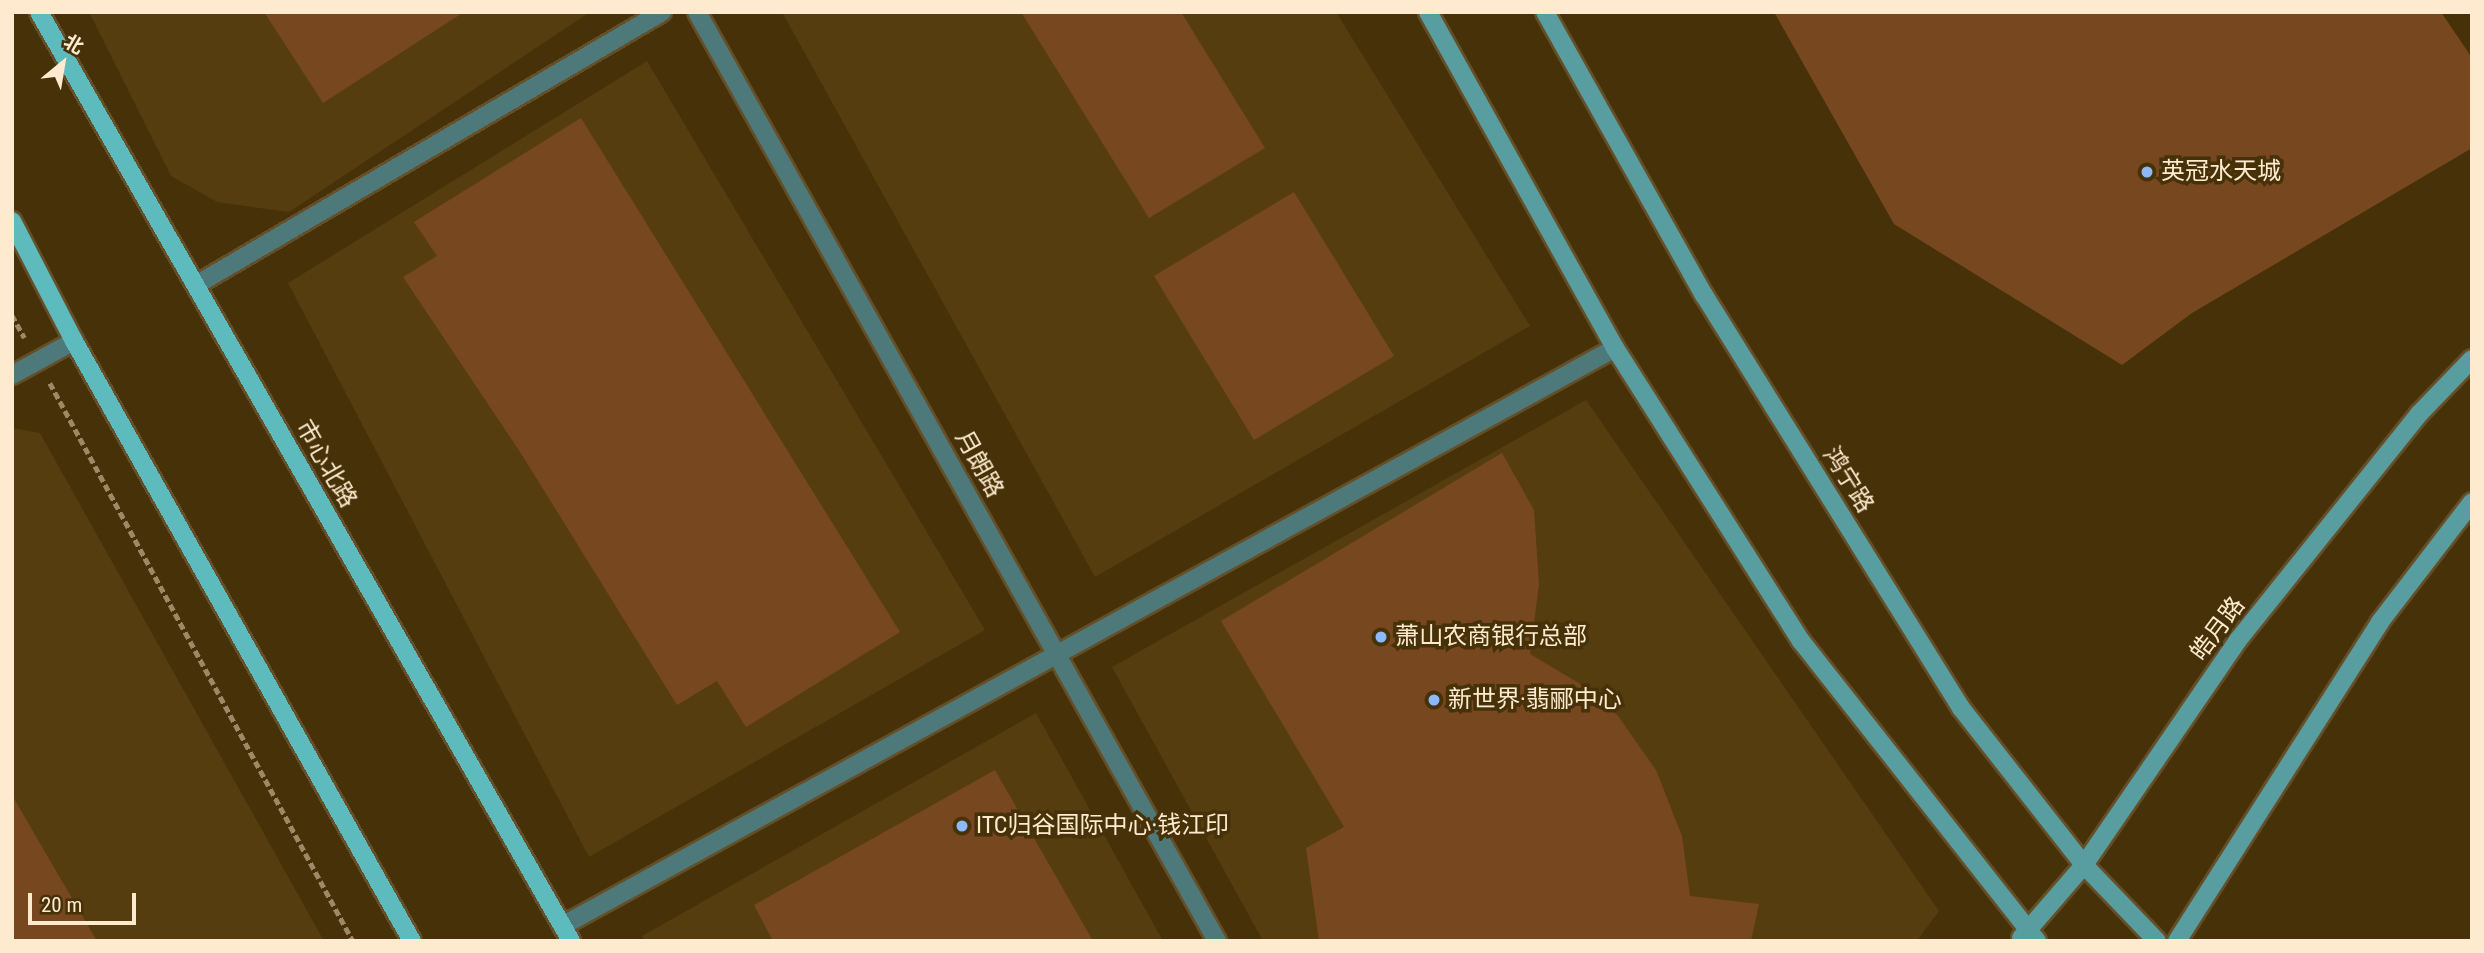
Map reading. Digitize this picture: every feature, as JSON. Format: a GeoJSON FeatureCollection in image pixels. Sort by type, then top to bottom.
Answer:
{"type":"FeatureCollection","features":[{"type":"Feature","properties":{"kind":"main road","name":"市心北路"},"geometry":{"type":"LineString","coordinates":[[39,12],[566,933]]}},
{"type":"Feature","properties":{"kind":"main road"},"geometry":{"type":"LineString","coordinates":[[1428,12],[1615,348],[1801,641],[2028,938]]}},
{"type":"Feature","properties":{"kind":"main road","name":"鸿宁路"},"geometry":{"type":"LineString","coordinates":[[1545,12],[1704,295],[1961,708],[2084,866],[2157,941]]}},
{"type":"Feature","properties":{"kind":"main road"},"geometry":{"type":"LineString","coordinates":[[12,221],[74,341],[412,941]]}},
{"type":"Feature","properties":{"kind":"main road","name":"皓月路"},"geometry":{"type":"LineString","coordinates":[[2028,938],[2084,866],[2238,640],[2419,414],[2472,359]]}},
{"type":"Feature","properties":{"kind":"main road"},"geometry":{"type":"LineString","coordinates":[[2177,941],[2380,622],[2472,502]]}},
{"type":"Feature","properties":{"kind":"street"},"geometry":{"type":"LineString","coordinates":[[196,285],[662,12]]}},
{"type":"Feature","properties":{"kind":"street","name":"月朗路"},"geometry":{"type":"LineString","coordinates":[[697,12],[1217,941]]}},
{"type":"Feature","properties":{"kind":"street"},"geometry":{"type":"LineString","coordinates":[[12,375],[74,341]]}},
{"type":"Feature","properties":{"kind":"street"},"geometry":{"type":"LineString","coordinates":[[566,933],[1058,654],[1615,348]]}},
{"type":"Feature","properties":{"kind":"path"},"geometry":{"type":"LineString","coordinates":[[12,315],[353,941]]}},
{"type":"Feature","properties":{"kind":"shaded area"},"geometry":{"type":"Polygon","coordinates":[[[89,12],[590,12],[289,212],[217,202],[171,176],[89,12]]]}},
{"type":"Feature","properties":{"kind":"shaded area"},"geometry":{"type":"Polygon","coordinates":[[[782,12],[1336,12],[1530,326],[1095,577],[782,12]]]}},
{"type":"Feature","properties":{"kind":"shaded area"},"geometry":{"type":"Polygon","coordinates":[[[647,61],[985,630],[589,857],[288,283],[647,61]]]}},
{"type":"Feature","properties":{"kind":"shaded area"},"geometry":{"type":"Polygon","coordinates":[[[1586,400],[1939,911],[1917,941],[1263,941],[1112,667],[1586,400]]]}},
{"type":"Feature","properties":{"kind":"shaded area"},"geometry":{"type":"Polygon","coordinates":[[[12,428],[40,433],[324,941],[12,941],[12,428]]]}},
{"type":"Feature","properties":{"kind":"shaded area"},"geometry":{"type":"Polygon","coordinates":[[[1036,713],[1163,941],[645,941],[642,936],[1036,713]]]}},
{"type":"Feature","properties":{"kind":"building"},"geometry":{"type":"Polygon","coordinates":[[[264,12],[464,12],[323,103],[264,12]]]}},
{"type":"Feature","properties":{"kind":"building"},"geometry":{"type":"Polygon","coordinates":[[[1021,12],[1181,12],[1265,148],[1149,218],[1021,12]]]}},
{"type":"Feature","properties":{"kind":"building","name":"英冠水天城"},"geometry":{"type":"Polygon","coordinates":[[[1774,12],[2441,12],[2472,58],[2472,148],[2192,313],[2122,365],[1894,224],[1774,12]]]}},
{"type":"Feature","properties":{"kind":"building"},"geometry":{"type":"Polygon","coordinates":[[[581,118],[900,632],[746,727],[717,681],[677,705],[522,455],[403,277],[437,256],[414,222],[581,118]]]}},
{"type":"Feature","properties":{"kind":"building"},"geometry":{"type":"Polygon","coordinates":[[[1294,192],[1394,356],[1254,440],[1154,276],[1294,192]]]}},
{"type":"Feature","properties":{"kind":"building","name":"新世界·翡郦中心"},"geometry":{"type":"Polygon","coordinates":[[[1502,453],[1534,510],[1539,584],[1530,654],[1582,685],[1618,716],[1656,770],[1682,836],[1690,896],[1759,904],[1751,941],[1319,941],[1306,848],[1344,827],[1221,621],[1502,453]]]}},
{"type":"Feature","properties":{"kind":"building","name":"ITC归谷国际中心·钱江印"},"geometry":{"type":"Polygon","coordinates":[[[995,770],[1093,941],[773,941],[754,905],[995,770]]]}},
{"type":"Feature","properties":{"kind":"building"},"geometry":{"type":"Polygon","coordinates":[[[12,795],[56,871],[97,941],[12,941],[12,795]]]}},
{"type":"Feature","properties":{"kind":"place","name":"英冠水天城"},"geometry":{"type":"Point","coordinates":[2147,172]}},
{"type":"Feature","properties":{"kind":"place","name":"萧山农商银行总部"},"geometry":{"type":"Point","coordinates":[1381,637]}},
{"type":"Feature","properties":{"kind":"place","name":"新世界·翡郦中心"},"geometry":{"type":"Point","coordinates":[1434,700]}},
{"type":"Feature","properties":{"kind":"place","name":"ITC归谷国际中心·钱江印"},"geometry":{"type":"Point","coordinates":[962,826]}}]}
